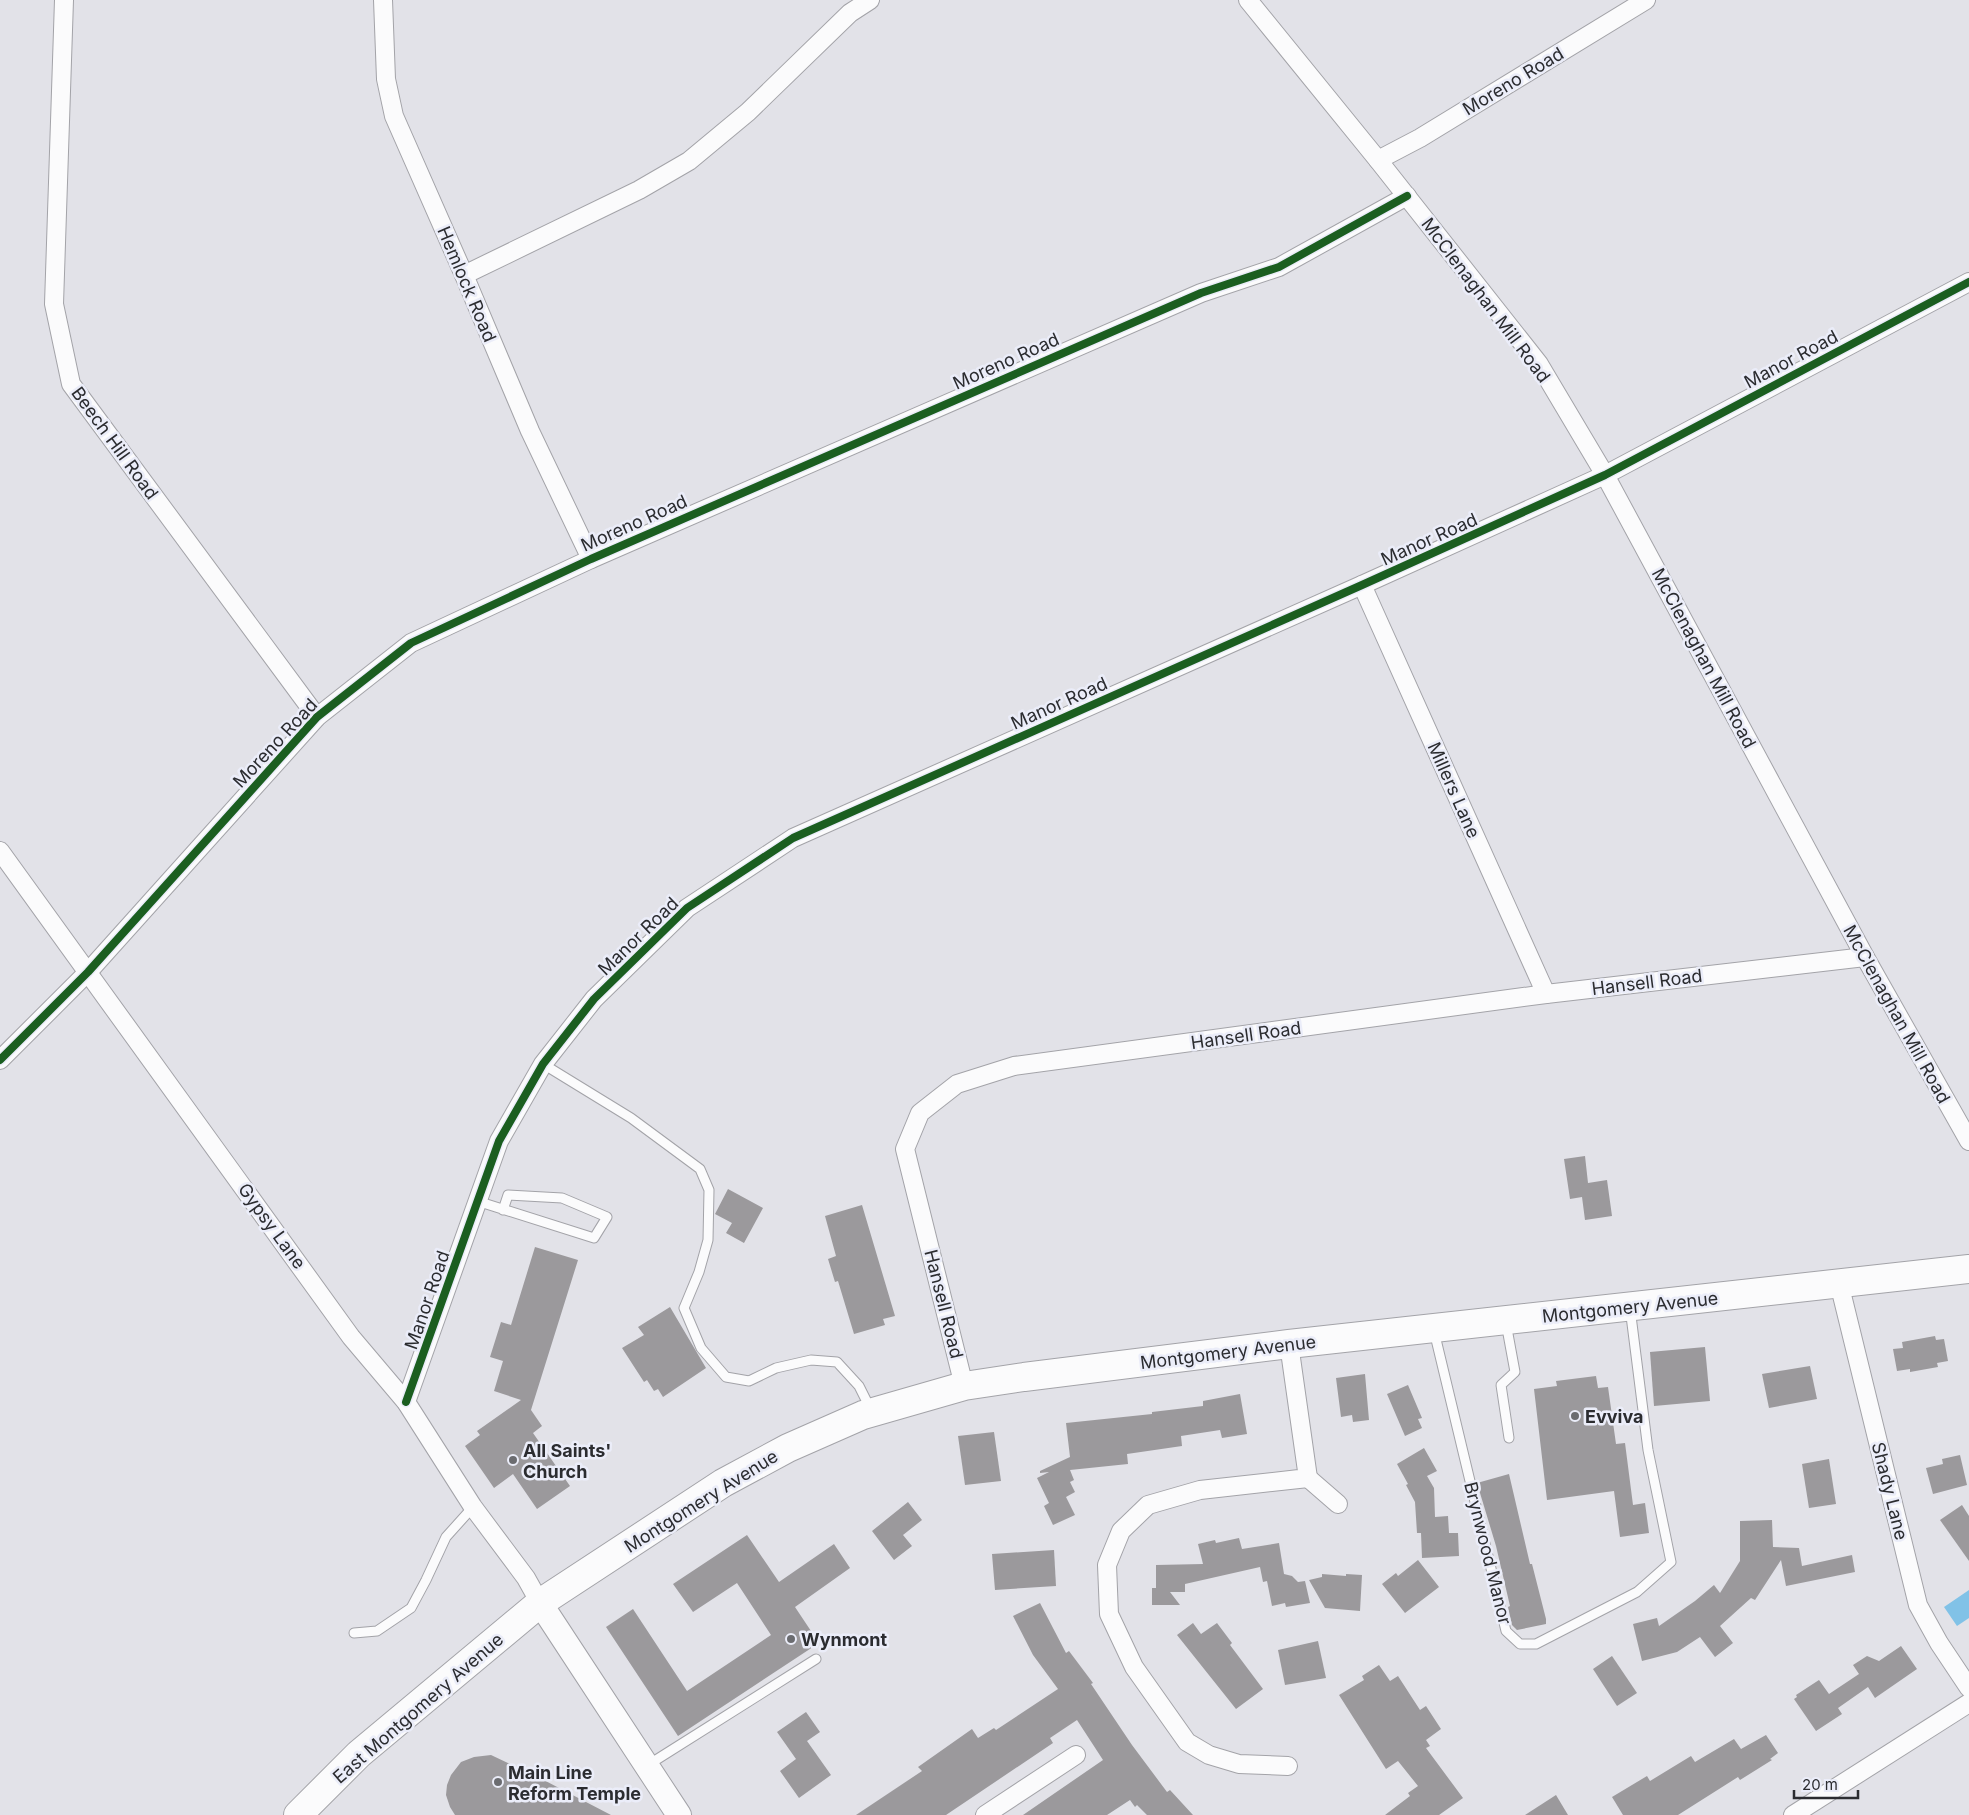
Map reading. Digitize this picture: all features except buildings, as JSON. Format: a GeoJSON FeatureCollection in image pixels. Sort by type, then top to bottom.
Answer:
{"type":"FeatureCollection","features":[{"type":"Feature","properties":{"kind":"main road","name":"Montgomery Avenue"},"geometry":{"type":"LineString","coordinates":[[540,1603],[723,1483],[788,1448],[872,1412],[964,1386],[1289,1344],[1969,1269]]}},
{"type":"Feature","properties":{"kind":"main road","name":"East Montgomery Avenue"},"geometry":{"type":"LineString","coordinates":[[298,1815],[359,1754],[540,1603]]}},
{"type":"Feature","properties":{"kind":"street","name":"Beech Hill Road"},"geometry":{"type":"LineString","coordinates":[[64,0],[54,304],[71,384],[317,717]]}},
{"type":"Feature","properties":{"kind":"street","name":"Hemlock Road"},"geometry":{"type":"LineString","coordinates":[[383,0],[386,79],[394,116],[530,431],[591,559]]}},
{"type":"Feature","properties":{"kind":"street"},"geometry":{"type":"LineString","coordinates":[[464,275],[639,190],[689,161],[748,112],[850,13],[870,0]]}},
{"type":"Feature","properties":{"kind":"street"},"geometry":{"type":"LineString","coordinates":[[1248,0],[1378,160]]}},
{"type":"Feature","properties":{"kind":"street","name":"Moreno Road"},"geometry":{"type":"LineString","coordinates":[[1378,160],[1420,138],[1646,0]]}},
{"type":"Feature","properties":{"kind":"street","name":"McClenaghan Mill Road"},"geometry":{"type":"LineString","coordinates":[[1378,160],[1539,364],[1605,475],[1865,957],[1969,1141]]}},
{"type":"Feature","properties":{"kind":"street","name":"Moreno Road"},"geometry":{"type":"LineString","coordinates":[[0,1060],[88,972],[317,717],[410,643],[591,559],[1200,292],[1279,267],[1407,196]]}},
{"type":"Feature","properties":{"kind":"street","name":"Manor Road"},"geometry":{"type":"LineString","coordinates":[[406,1402],[499,1141],[543,1064],[594,998],[687,908],[793,838],[1605,475],[1969,282]]}},
{"type":"Feature","properties":{"kind":"street","name":"Millers Lane"},"geometry":{"type":"LineString","coordinates":[[1362,585],[1546,994]]}},
{"type":"Feature","properties":{"kind":"street","name":"Gypsy Lane"},"geometry":{"type":"LineString","coordinates":[[0,851],[351,1337],[406,1402],[474,1507],[526,1578],[540,1603]]}},
{"type":"Feature","properties":{"kind":"street","name":"Hansell Road"},"geometry":{"type":"LineString","coordinates":[[964,1386],[905,1150],[920,1113],[957,1084],[1014,1066],[1546,994],[1865,957]]}},
{"type":"Feature","properties":{"kind":"street","name":"Shady Lane"},"geometry":{"type":"LineString","coordinates":[[1839,1283],[1918,1606],[1969,1688]]}},
{"type":"Feature","properties":{"kind":"street"},"geometry":{"type":"LineString","coordinates":[[1289,1344],[1308,1478],[1338,1504]]}},
{"type":"Feature","properties":{"kind":"street"},"geometry":{"type":"LineString","coordinates":[[1288,1766],[1239,1764],[1209,1755],[1187,1742],[1134,1667],[1109,1614],[1108,1565],[1121,1531],[1148,1505],[1200,1490],[1308,1478]]}},
{"type":"Feature","properties":{"kind":"street"},"geometry":{"type":"LineString","coordinates":[[540,1603],[680,1815]]}},
{"type":"Feature","properties":{"kind":"street"},"geometry":{"type":"LineString","coordinates":[[1793,1815],[1969,1703]]}},
{"type":"Feature","properties":{"kind":"street"},"geometry":{"type":"LineString","coordinates":[[985,1815],[1076,1755]]}},
{"type":"Feature","properties":{"kind":"lane"},"geometry":{"type":"LineString","coordinates":[[543,1064],[631,1118],[700,1169],[709,1190],[708,1240],[684,1308],[701,1348],[726,1377],[749,1381],[776,1368],[811,1360],[837,1362],[858,1386],[872,1412]]}},
{"type":"Feature","properties":{"kind":"lane"},"geometry":{"type":"LineString","coordinates":[[477,1202],[503,1210],[594,1238],[607,1217],[562,1198],[508,1195],[503,1210]]}},
{"type":"Feature","properties":{"kind":"lane","name":"Brynwood Manor"},"geometry":{"type":"LineString","coordinates":[[1433,1328],[1506,1631],[1520,1644],[1536,1644],[1636,1592],[1670,1562],[1648,1450],[1630,1307]]}},
{"type":"Feature","properties":{"kind":"lane"},"geometry":{"type":"LineString","coordinates":[[1505,1321],[1514,1372],[1502,1384],[1509,1438]]}},
{"type":"Feature","properties":{"kind":"lane"},"geometry":{"type":"LineString","coordinates":[[354,1633],[377,1631],[410,1608],[446,1538],[474,1507]]}},
{"type":"Feature","properties":{"kind":"lane"},"geometry":{"type":"LineString","coordinates":[[647,1765],[816,1658]]}},
{"type":"Feature","properties":{"kind":"water"},"geometry":{"type":"Polygon","coordinates":[[[1969,1590],[1969,1618],[1957,1626],[1944,1607],[1969,1590]]]}},
{"type":"Feature","properties":{"kind":"cycle path"},"geometry":{"type":"LineString","coordinates":[[0,1060],[88,972],[317,717],[411,643],[591,559],[1201,293],[1279,267],[1407,196]]}},
{"type":"Feature","properties":{"kind":"cycle path"},"geometry":{"type":"LineString","coordinates":[[406,1402],[499,1141],[543,1064],[594,999],[687,908],[793,838],[1605,475],[1969,282]]}},
{"type":"Feature","properties":{"kind":"place","name":"Evviva"},"geometry":{"type":"Point","coordinates":[1575,1416]}},
{"type":"Feature","properties":{"kind":"place","name":"All Saints' Church"},"geometry":{"type":"Point","coordinates":[513,1460]}},
{"type":"Feature","properties":{"kind":"place","name":"Wynmont"},"geometry":{"type":"Point","coordinates":[791,1639]}},
{"type":"Feature","properties":{"kind":"place","name":"Main Line Reform Temple"},"geometry":{"type":"Point","coordinates":[498,1782]}}]}
